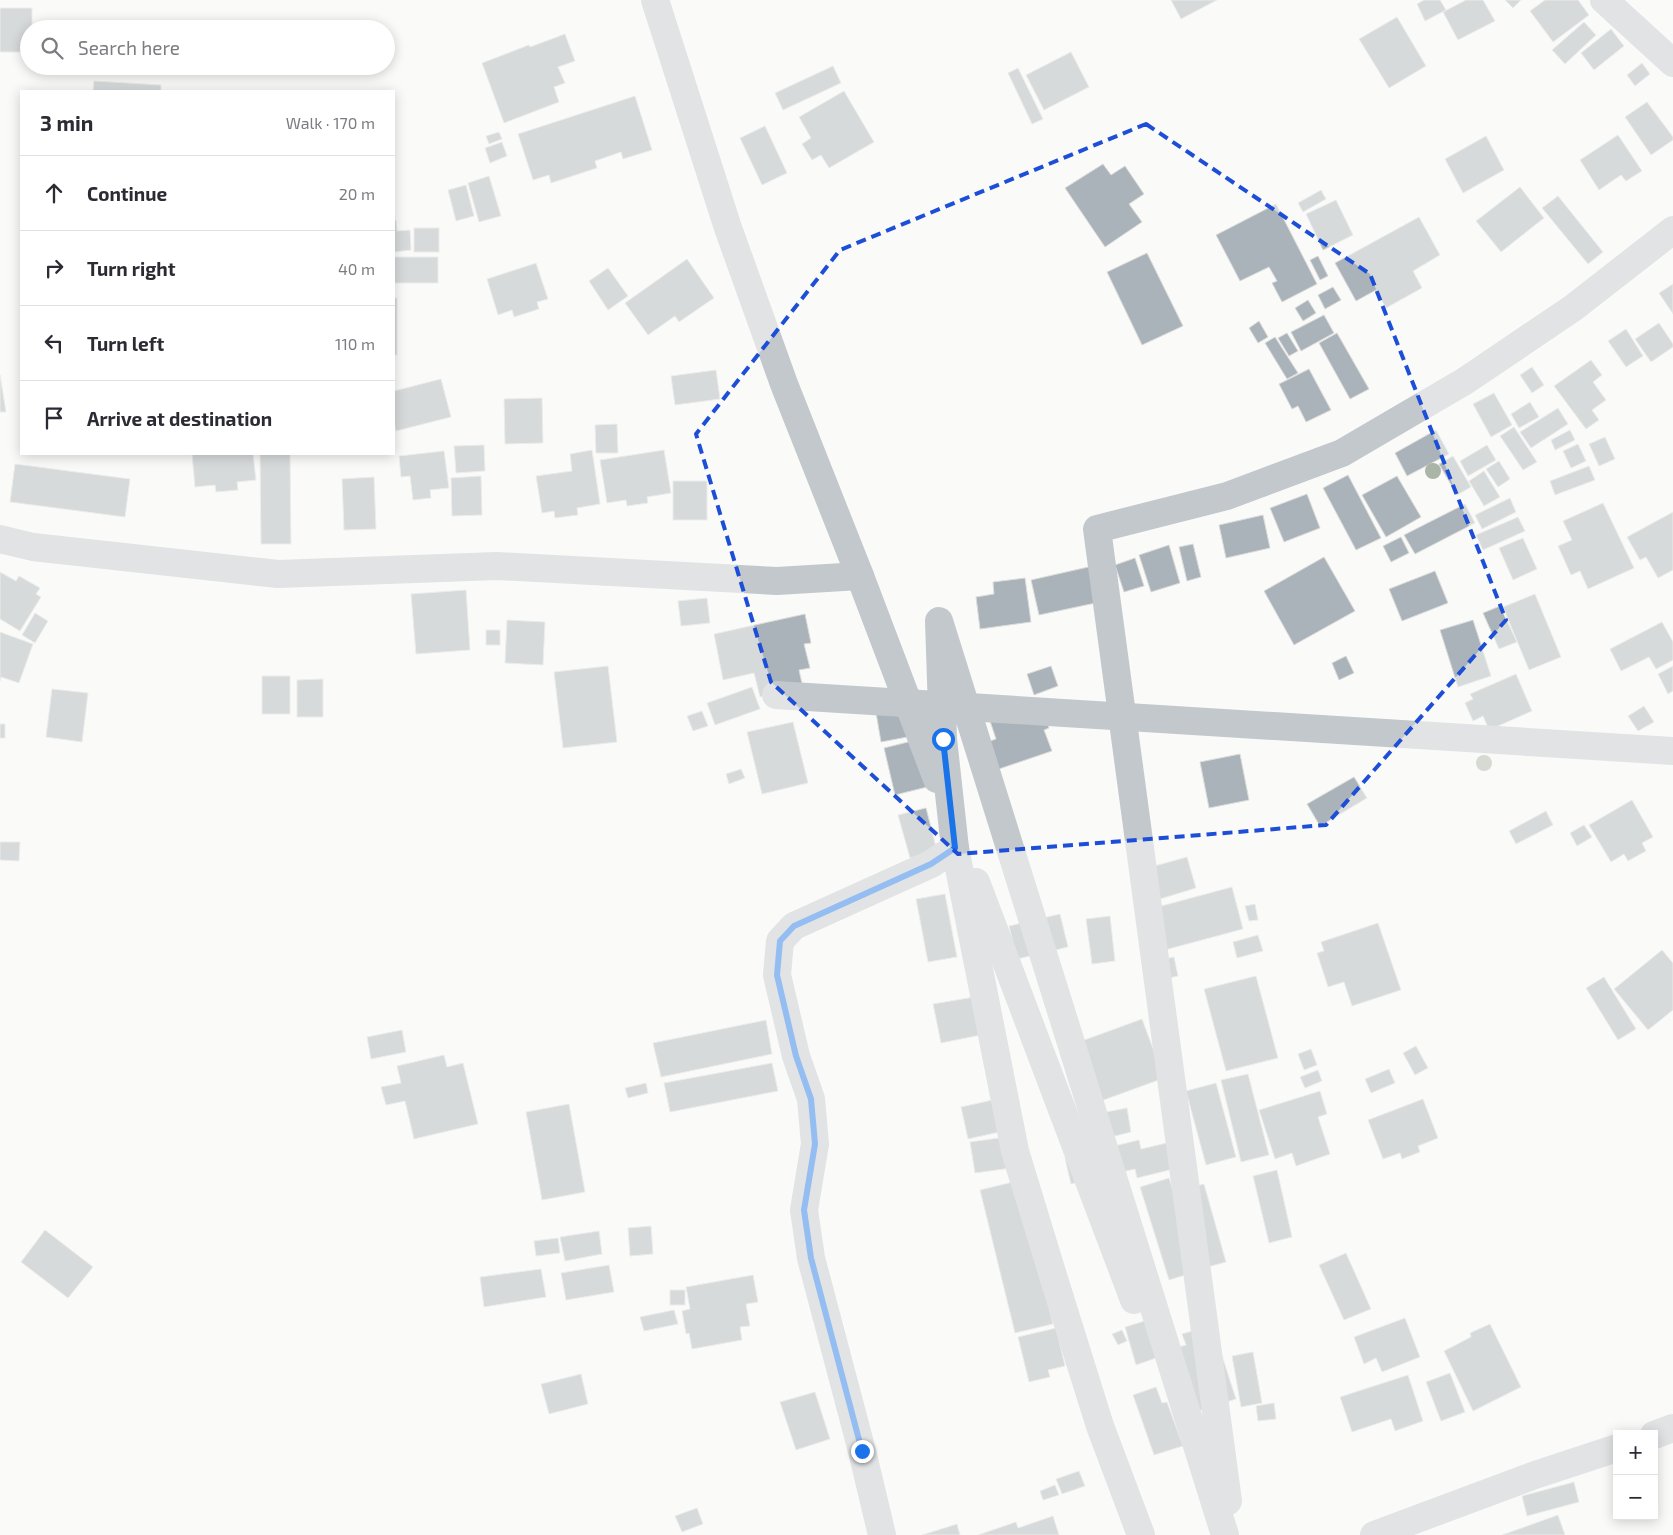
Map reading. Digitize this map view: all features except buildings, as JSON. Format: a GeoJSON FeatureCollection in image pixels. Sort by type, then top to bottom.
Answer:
{"type":"FeatureCollection","features":[{"type":"Feature","properties":{"kind":"street"},"geometry":{"type":"LineString","coordinates":[[655,0],[728,228],[784,384],[860,576],[1224,1535]]}},
{"type":"Feature","properties":{"kind":"street"},"geometry":{"type":"LineString","coordinates":[[1604,0],[1673,63]]}},
{"type":"Feature","properties":{"kind":"street"},"geometry":{"type":"LineString","coordinates":[[1233,1535],[1097,529],[1227,496],[1342,453],[1473,376],[1573,308],[1673,230]]}},
{"type":"Feature","properties":{"kind":"street"},"geometry":{"type":"LineString","coordinates":[[0,539],[33,547],[278,574],[496,566],[777,581],[860,576]]}},
{"type":"Feature","properties":{"kind":"street"},"geometry":{"type":"LineString","coordinates":[[1141,1535],[1100,1426],[1015,1151],[955,848],[943,739],[939,621],[1224,1535]]}},
{"type":"Feature","properties":{"kind":"street"},"geometry":{"type":"LineString","coordinates":[[776,695],[1673,751]]}},
{"type":"Feature","properties":{"kind":"street"},"geometry":{"type":"LineString","coordinates":[[882,1535],[811,1258],[804,1210],[815,1134],[811,1099],[796,1056],[777,975],[780,941],[794,926],[931,864],[955,848]]}},
{"type":"Feature","properties":{"kind":"street"},"geometry":{"type":"LineString","coordinates":[[1658,1434],[1673,1428]]}},
{"type":"Feature","properties":{"kind":"street"},"geometry":{"type":"LineString","coordinates":[[1374,1535],[1535,1475],[1613,1449]]}},
{"type":"Feature","properties":{"kind":"highlighted area"},"geometry":{"type":"Polygon","coordinates":[[[1146,124],[1370,274],[1506,620],[1326,825],[958,854],[771,682],[696,434],[840,250],[1146,124]]]}},
{"type":"Feature","properties":{"kind":"route"},"geometry":{"type":"LineString","coordinates":[[862,1451],[811,1258],[804,1210],[815,1134],[811,1099],[796,1056],[777,975],[780,941],[794,926],[931,864],[955,848],[943,739]]}}]}
